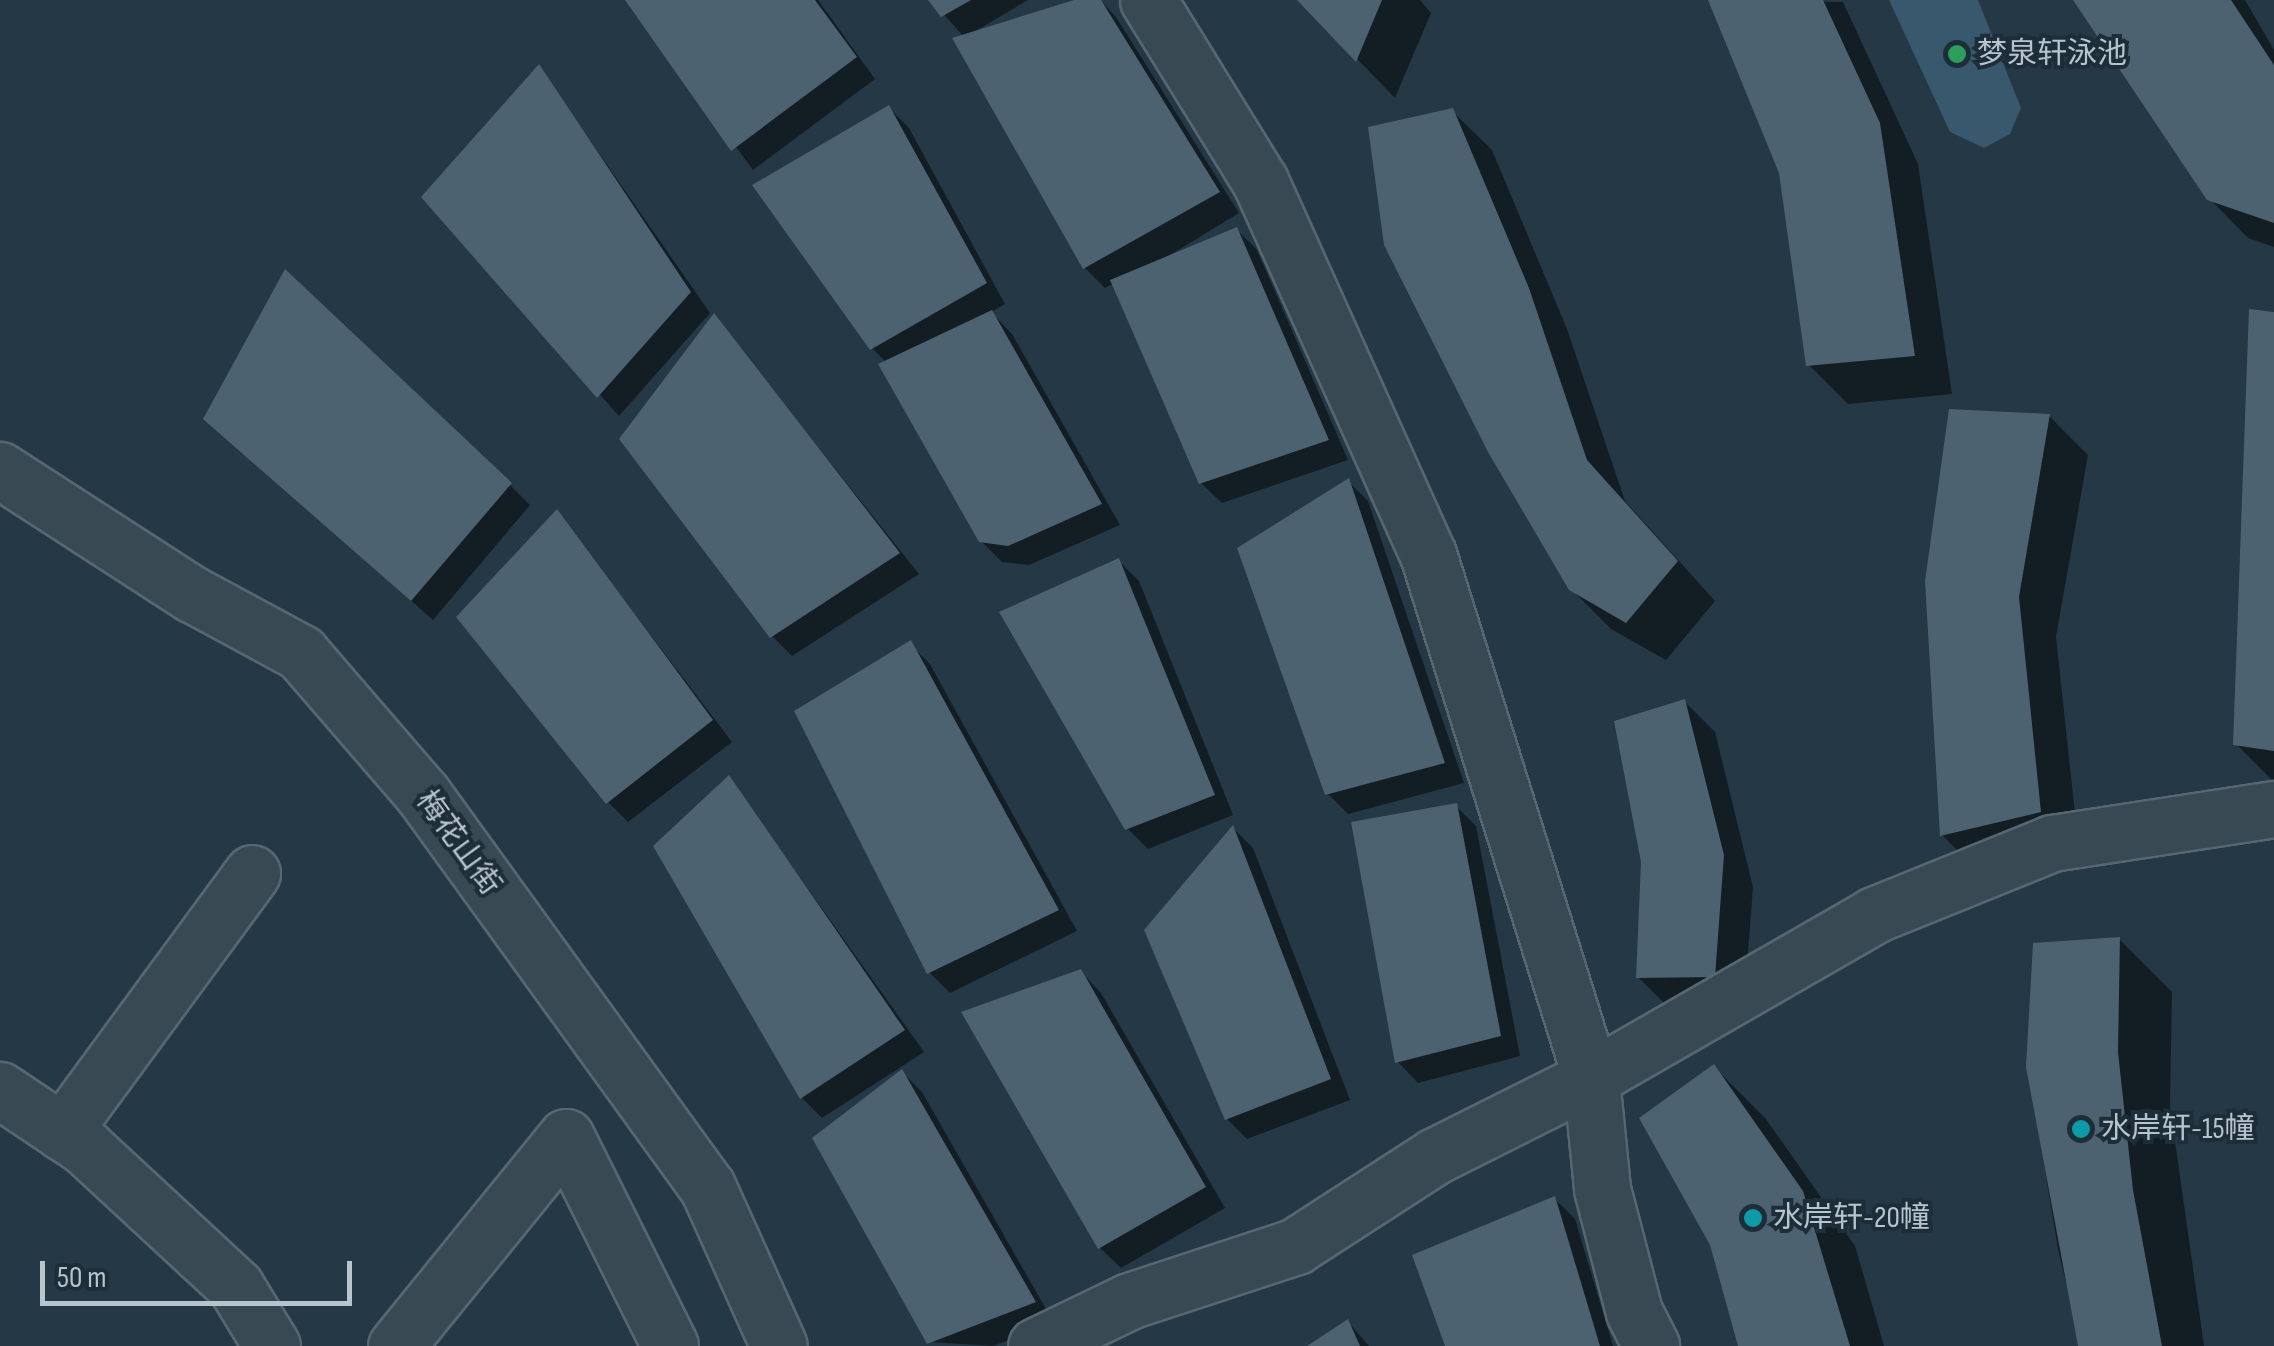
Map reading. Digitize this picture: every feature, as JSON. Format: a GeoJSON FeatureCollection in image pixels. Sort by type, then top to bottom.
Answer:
{"type":"FeatureCollection","features":[{"type":"Feature","properties":{"kind":"street"},"geometry":{"type":"LineString","coordinates":[[1148,0],[1260,182],[1428,554],[1591,1078],[1602,1189],[1634,1312],[1650,1346]]}},
{"type":"Feature","properties":{"kind":"street","name":"梅花山街"},"geometry":{"type":"LineString","coordinates":[[0,470],[192,594],[301,653],[422,793],[707,1186],[779,1346]]}},
{"type":"Feature","properties":{"kind":"street"},"geometry":{"type":"LineString","coordinates":[[1036,1346],[1129,1301],[1296,1246],[1435,1156],[1591,1078],[1874,916],[2052,842],[2274,810]]}},
{"type":"Feature","properties":{"kind":"street"},"geometry":{"type":"LineString","coordinates":[[62,1132],[252,872]]}},
{"type":"Feature","properties":{"kind":"street"},"geometry":{"type":"LineString","coordinates":[[0,1090],[62,1132],[236,1287],[272,1346]]}},
{"type":"Feature","properties":{"kind":"street"},"geometry":{"type":"LineString","coordinates":[[396,1346],[566,1137],[670,1346]]}},
{"type":"Feature","properties":{"kind":"water","name":"梦泉轩泳池"},"geometry":{"type":"Polygon","coordinates":[[[1889,0],[1978,0],[2021,108],[2010,134],[1984,148],[1950,132],[1889,0]]]}},
{"type":"Feature","properties":{"kind":"building"},"geometry":{"type":"Polygon","coordinates":[[[625,0],[815,0],[857,57],[731,151],[625,0]]]}},
{"type":"Feature","properties":{"kind":"building"},"geometry":{"type":"Polygon","coordinates":[[[928,0],[971,0],[941,17],[928,0]]]}},
{"type":"Feature","properties":{"kind":"building"},"geometry":{"type":"Polygon","coordinates":[[[1074,0],[1101,0],[1220,192],[1083,269],[952,38],[1074,0]]]}},
{"type":"Feature","properties":{"kind":"building"},"geometry":{"type":"Polygon","coordinates":[[[1297,0],[1382,0],[1356,62],[1297,0]]]}},
{"type":"Feature","properties":{"kind":"building"},"geometry":{"type":"Polygon","coordinates":[[[1708,0],[1823,0],[1880,123],[1915,356],[1806,366],[1779,173],[1708,0]]]}},
{"type":"Feature","properties":{"kind":"building"},"geometry":{"type":"Polygon","coordinates":[[[2073,0],[2231,0],[2274,65],[2274,223],[2207,200],[2073,0]]]}},
{"type":"Feature","properties":{"kind":"building"},"geometry":{"type":"Polygon","coordinates":[[[539,64],[691,292],[597,398],[421,197],[539,64]]]}},
{"type":"Feature","properties":{"kind":"building"},"geometry":{"type":"Polygon","coordinates":[[[889,105],[987,283],[870,350],[752,185],[889,105]]]}},
{"type":"Feature","properties":{"kind":"building"},"geometry":{"type":"Polygon","coordinates":[[[1453,108],[1529,288],[1587,460],[1678,561],[1626,623],[1569,590],[1488,452],[1384,245],[1368,127],[1453,108]]]}},
{"type":"Feature","properties":{"kind":"building"},"geometry":{"type":"Polygon","coordinates":[[[1237,227],[1329,440],[1199,484],[1110,280],[1237,227]]]}},
{"type":"Feature","properties":{"kind":"building"},"geometry":{"type":"Polygon","coordinates":[[[285,269],[512,483],[411,601],[203,419],[285,269]]]}},
{"type":"Feature","properties":{"kind":"building"},"geometry":{"type":"Polygon","coordinates":[[[2249,309],[2274,312],[2274,751],[2233,745],[2249,309]]]}},
{"type":"Feature","properties":{"kind":"building"},"geometry":{"type":"Polygon","coordinates":[[[992,310],[1102,504],[1008,546],[979,542],[878,364],[992,310]]]}},
{"type":"Feature","properties":{"kind":"building"},"geometry":{"type":"Polygon","coordinates":[[[714,313],[900,553],[770,638],[619,439],[714,313]]]}},
{"type":"Feature","properties":{"kind":"building"},"geometry":{"type":"Polygon","coordinates":[[[1949,409],[2050,414],[2019,597],[2041,812],[1940,836],[1925,581],[1949,409]]]}},
{"type":"Feature","properties":{"kind":"building"},"geometry":{"type":"Polygon","coordinates":[[[1349,478],[1445,763],[1325,795],[1237,548],[1349,478]]]}},
{"type":"Feature","properties":{"kind":"building"},"geometry":{"type":"Polygon","coordinates":[[[557,509],[713,720],[606,804],[456,617],[557,509]]]}},
{"type":"Feature","properties":{"kind":"building"},"geometry":{"type":"Polygon","coordinates":[[[1119,558],[1215,795],[1125,830],[999,612],[1119,558]]]}},
{"type":"Feature","properties":{"kind":"building"},"geometry":{"type":"Polygon","coordinates":[[[911,640],[1059,910],[927,974],[794,711],[911,640]]]}},
{"type":"Feature","properties":{"kind":"building"},"geometry":{"type":"Polygon","coordinates":[[[1685,699],[1724,855],[1715,977],[1636,978],[1641,862],[1614,721],[1685,699]]]}},
{"type":"Feature","properties":{"kind":"building"},"geometry":{"type":"Polygon","coordinates":[[[729,775],[905,1030],[800,1099],[653,846],[729,775]]]}},
{"type":"Feature","properties":{"kind":"building"},"geometry":{"type":"Polygon","coordinates":[[[1457,803],[1501,1036],[1395,1063],[1351,822],[1457,803]]]}},
{"type":"Feature","properties":{"kind":"building"},"geometry":{"type":"Polygon","coordinates":[[[1233,825],[1331,1079],[1225,1120],[1144,930],[1233,825]]]}},
{"type":"Feature","properties":{"kind":"building","name":"水岸轩-15幢"},"geometry":{"type":"Polygon","coordinates":[[[2120,937],[2118,1052],[2133,1190],[2162,1346],[2078,1346],[2026,1067],[2033,943],[2120,937]]]}},
{"type":"Feature","properties":{"kind":"building"},"geometry":{"type":"Polygon","coordinates":[[[1081,969],[1206,1187],[1098,1249],[961,1012],[1081,969]]]}},
{"type":"Feature","properties":{"kind":"building","name":"水岸轩-20幢"},"geometry":{"type":"Polygon","coordinates":[[[1714,1064],[1803,1191],[1850,1346],[1738,1346],[1710,1245],[1639,1118],[1714,1064]]]}},
{"type":"Feature","properties":{"kind":"building"},"geometry":{"type":"Polygon","coordinates":[[[902,1069],[1036,1302],[927,1344],[812,1138],[902,1069]]]}},
{"type":"Feature","properties":{"kind":"building"},"geometry":{"type":"Polygon","coordinates":[[[1555,1196],[1600,1346],[1445,1346],[1412,1255],[1555,1196]]]}},
{"type":"Feature","properties":{"kind":"building"},"geometry":{"type":"Polygon","coordinates":[[[1348,1319],[1360,1346],[1307,1346],[1348,1319]]]}},
{"type":"Feature","properties":{"kind":"place","name":"梦泉轩泳池"},"geometry":{"type":"Point","coordinates":[1957,54]}},
{"type":"Feature","properties":{"kind":"place","name":"水岸轩-15幢"},"geometry":{"type":"Point","coordinates":[2081,1129]}},
{"type":"Feature","properties":{"kind":"place","name":"水岸轩-20幢"},"geometry":{"type":"Point","coordinates":[1753,1218]}}]}
